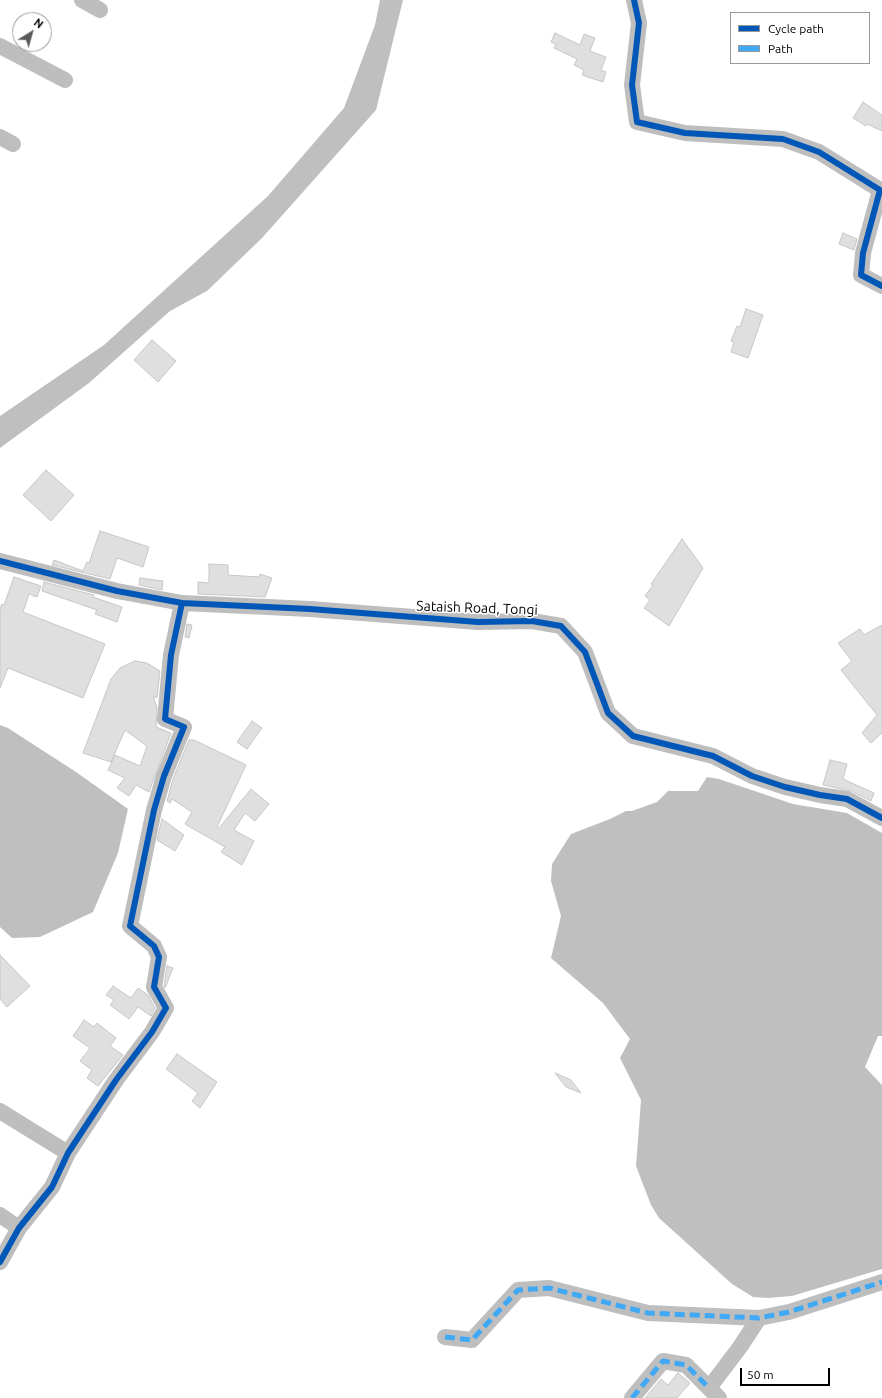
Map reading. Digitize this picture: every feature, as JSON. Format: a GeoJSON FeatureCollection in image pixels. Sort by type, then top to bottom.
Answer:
{"type":"FeatureCollection","features":[{"type":"Feature","properties":{"kind":"street"},"geometry":{"type":"LineString","coordinates":[[82,0],[100,10]]}},
{"type":"Feature","properties":{"kind":"street"},"geometry":{"type":"LineString","coordinates":[[634,0],[639,23],[632,85],[637,122],[685,133],[783,139],[819,152],[881,187],[863,253],[861,275],[882,286]]}},
{"type":"Feature","properties":{"kind":"street"},"geometry":{"type":"LineString","coordinates":[[0,46],[65,80]]}},
{"type":"Feature","properties":{"kind":"street","name":"Sataish Road, Tongi"},"geometry":{"type":"LineString","coordinates":[[0,561],[89,584],[182,603],[310,609],[478,622],[532,621],[561,626],[585,652],[608,713],[632,736],[713,756],[752,776],[785,787],[820,795],[847,799],[882,818]]}},
{"type":"Feature","properties":{"kind":"street"},"geometry":{"type":"LineString","coordinates":[[0,1262],[19,1228],[52,1187],[68,1152],[116,1080],[152,1032],[166,1008],[154,987],[159,957],[154,946],[130,926],[154,810],[164,776],[184,727],[165,719],[171,655],[182,603]]}},
{"type":"Feature","properties":{"kind":"street"},"geometry":{"type":"LineString","coordinates":[[0,1111],[68,1152]]}},
{"type":"Feature","properties":{"kind":"street"},"geometry":{"type":"LineString","coordinates":[[0,1215],[19,1228]]}},
{"type":"Feature","properties":{"kind":"street"},"geometry":{"type":"LineString","coordinates":[[445,1337],[472,1340],[518,1290],[549,1288],[648,1312],[759,1318],[789,1312],[882,1282]]}},
{"type":"Feature","properties":{"kind":"street"},"geometry":{"type":"LineString","coordinates":[[632,1398],[663,1361],[686,1365],[714,1393],[740,1347],[759,1318]]}},
{"type":"Feature","properties":{"kind":"shaded area"},"geometry":{"type":"Polygon","coordinates":[[[380,0],[403,0],[376,110],[262,238],[207,291],[170,311],[89,383],[0,448],[0,416],[104,345],[268,196],[344,108],[375,25],[380,0]]]}},
{"type":"Feature","properties":{"kind":"shaded area"},"geometry":{"type":"Polygon","coordinates":[[[0,725],[8,728],[76,772],[128,809],[118,853],[93,912],[40,937],[12,938],[0,927],[0,725]]]}},
{"type":"Feature","properties":{"kind":"shaded area"},"geometry":{"type":"Polygon","coordinates":[[[707,777],[719,779],[793,804],[847,813],[882,833],[882,1036],[878,1036],[865,1067],[882,1085],[882,1269],[792,1296],[768,1298],[753,1297],[732,1284],[659,1218],[651,1205],[636,1166],[641,1100],[620,1058],[630,1039],[603,1003],[551,958],[561,916],[551,881],[552,864],[571,834],[610,819],[626,811],[632,811],[657,802],[668,791],[698,791],[707,777]]]}},
{"type":"Feature","properties":{"kind":"building"},"geometry":{"type":"Polygon","coordinates":[[[555,33],[580,45],[584,34],[595,38],[590,51],[606,57],[601,70],[606,72],[603,82],[582,75],[584,70],[574,65],[577,59],[554,48],[556,44],[551,42],[555,33]]]}},
{"type":"Feature","properties":{"kind":"building"},"geometry":{"type":"Polygon","coordinates":[[[863,102],[882,115],[882,131],[867,124],[866,126],[853,118],[863,102]]]}},
{"type":"Feature","properties":{"kind":"building"},"geometry":{"type":"Polygon","coordinates":[[[843,233],[857,239],[854,250],[839,244],[843,233]]]}},
{"type":"Feature","properties":{"kind":"building"},"geometry":{"type":"Polygon","coordinates":[[[746,309],[763,315],[748,358],[731,352],[734,342],[731,341],[737,326],[740,327],[746,309]]]}},
{"type":"Feature","properties":{"kind":"building"},"geometry":{"type":"Polygon","coordinates":[[[152,340],[176,361],[158,382],[134,360],[152,340]]]}},
{"type":"Feature","properties":{"kind":"building"},"geometry":{"type":"Polygon","coordinates":[[[46,470],[74,495],[51,521],[23,495],[46,470]]]}},
{"type":"Feature","properties":{"kind":"building"},"geometry":{"type":"Polygon","coordinates":[[[100,531],[149,547],[143,567],[117,558],[110,579],[52,565],[54,560],[83,571],[87,562],[89,563],[100,531]]]}},
{"type":"Feature","properties":{"kind":"building"},"geometry":{"type":"Polygon","coordinates":[[[682,539],[703,568],[669,626],[644,608],[650,600],[645,596],[653,585],[651,584],[682,539]]]}},
{"type":"Feature","properties":{"kind":"building"},"geometry":{"type":"Polygon","coordinates":[[[209,564],[228,565],[228,575],[259,577],[260,574],[272,578],[265,597],[198,594],[198,582],[209,583],[209,564]]]}},
{"type":"Feature","properties":{"kind":"building"},"geometry":{"type":"Polygon","coordinates":[[[14,577],[41,586],[37,597],[29,594],[23,612],[105,644],[83,698],[8,668],[0,688],[0,609],[2,604],[4,605],[14,577]]]}},
{"type":"Feature","properties":{"kind":"building"},"geometry":{"type":"Polygon","coordinates":[[[140,578],[163,581],[162,590],[139,585],[140,578]]]}},
{"type":"Feature","properties":{"kind":"building"},"geometry":{"type":"Polygon","coordinates":[[[44,582],[94,595],[93,597],[122,607],[117,622],[95,614],[97,610],[42,591],[44,582]]]}},
{"type":"Feature","properties":{"kind":"building"},"geometry":{"type":"Polygon","coordinates":[[[187,624],[192,625],[189,638],[185,637],[187,624]]]}},
{"type":"Feature","properties":{"kind":"building"},"geometry":{"type":"Polygon","coordinates":[[[882,625],[882,733],[871,743],[862,733],[877,715],[841,670],[852,661],[838,643],[860,629],[864,635],[882,625]]]}},
{"type":"Feature","properties":{"kind":"building"},"geometry":{"type":"Polygon","coordinates":[[[135,661],[147,663],[160,671],[157,698],[153,696],[157,708],[156,727],[171,733],[149,792],[136,785],[129,796],[117,788],[125,778],[108,770],[115,755],[140,766],[147,746],[125,730],[111,762],[83,753],[111,679],[120,668],[135,661]]]}},
{"type":"Feature","properties":{"kind":"building"},"geometry":{"type":"Polygon","coordinates":[[[252,721],[262,728],[247,749],[237,742],[252,721]]]}},
{"type":"Feature","properties":{"kind":"building"},"geometry":{"type":"Polygon","coordinates":[[[189,740],[194,740],[246,765],[217,827],[219,828],[251,789],[269,804],[255,821],[245,813],[234,830],[254,841],[242,865],[221,852],[225,847],[185,824],[192,812],[172,799],[170,803],[167,801],[173,779],[189,740]]]}},
{"type":"Feature","properties":{"kind":"building"},"geometry":{"type":"Polygon","coordinates":[[[830,760],[847,764],[843,779],[874,793],[871,801],[851,791],[823,785],[830,760]]]}},
{"type":"Feature","properties":{"kind":"building"},"geometry":{"type":"Polygon","coordinates":[[[162,819],[184,835],[175,851],[157,840],[162,819]]]}},
{"type":"Feature","properties":{"kind":"building"},"geometry":{"type":"Polygon","coordinates":[[[0,955],[30,986],[7,1007],[0,999],[0,955]]]}},
{"type":"Feature","properties":{"kind":"building"},"geometry":{"type":"Polygon","coordinates":[[[167,966],[173,968],[165,988],[164,985],[167,966]]]}},
{"type":"Feature","properties":{"kind":"building"},"geometry":{"type":"Polygon","coordinates":[[[113,986],[131,998],[138,988],[148,995],[155,1008],[151,1016],[138,1007],[129,1019],[110,1005],[114,1000],[106,995],[113,986]]]}},
{"type":"Feature","properties":{"kind":"building"},"geometry":{"type":"Polygon","coordinates":[[[84,1020],[94,1027],[97,1023],[116,1038],[110,1046],[123,1055],[98,1086],[87,1078],[92,1070],[80,1061],[90,1048],[73,1036],[84,1020]]]}},
{"type":"Feature","properties":{"kind":"building"},"geometry":{"type":"Polygon","coordinates":[[[177,1054],[217,1082],[200,1108],[192,1101],[198,1093],[166,1069],[177,1054]]]}},
{"type":"Feature","properties":{"kind":"building"},"geometry":{"type":"Polygon","coordinates":[[[555,1073],[571,1080],[581,1093],[566,1087],[555,1073]]]}},
{"type":"Feature","properties":{"kind":"building"},"geometry":{"type":"Polygon","coordinates":[[[678,1373],[690,1383],[677,1398],[645,1398],[661,1379],[668,1385],[678,1373]]]}},
{"type":"Feature","properties":{"kind":"marked path"},"geometry":{"type":"LineString","coordinates":[[445,1337],[472,1340],[518,1290],[549,1288],[648,1313],[759,1318],[789,1312],[882,1282]]}},
{"type":"Feature","properties":{"kind":"marked path"},"geometry":{"type":"LineString","coordinates":[[632,1398],[663,1361],[686,1365],[709,1388]]}},
{"type":"Feature","properties":{"kind":"cycle path"},"geometry":{"type":"LineString","coordinates":[[634,0],[639,23],[632,85],[637,122],[685,133],[783,139],[819,152],[880,190],[863,253],[861,275],[882,286]]}},
{"type":"Feature","properties":{"kind":"cycle path"},"geometry":{"type":"LineString","coordinates":[[0,561],[117,591],[182,603],[310,609],[478,622],[532,621],[561,626],[585,652],[608,713],[633,736],[713,756],[752,776],[785,787],[820,795],[847,799],[882,818]]}},
{"type":"Feature","properties":{"kind":"cycle path"},"geometry":{"type":"LineString","coordinates":[[0,1262],[19,1228],[52,1187],[68,1153],[116,1080],[152,1032],[166,1008],[154,987],[159,957],[154,946],[130,926],[154,810],[164,776],[184,727],[165,719],[171,655],[182,603]]}}]}
